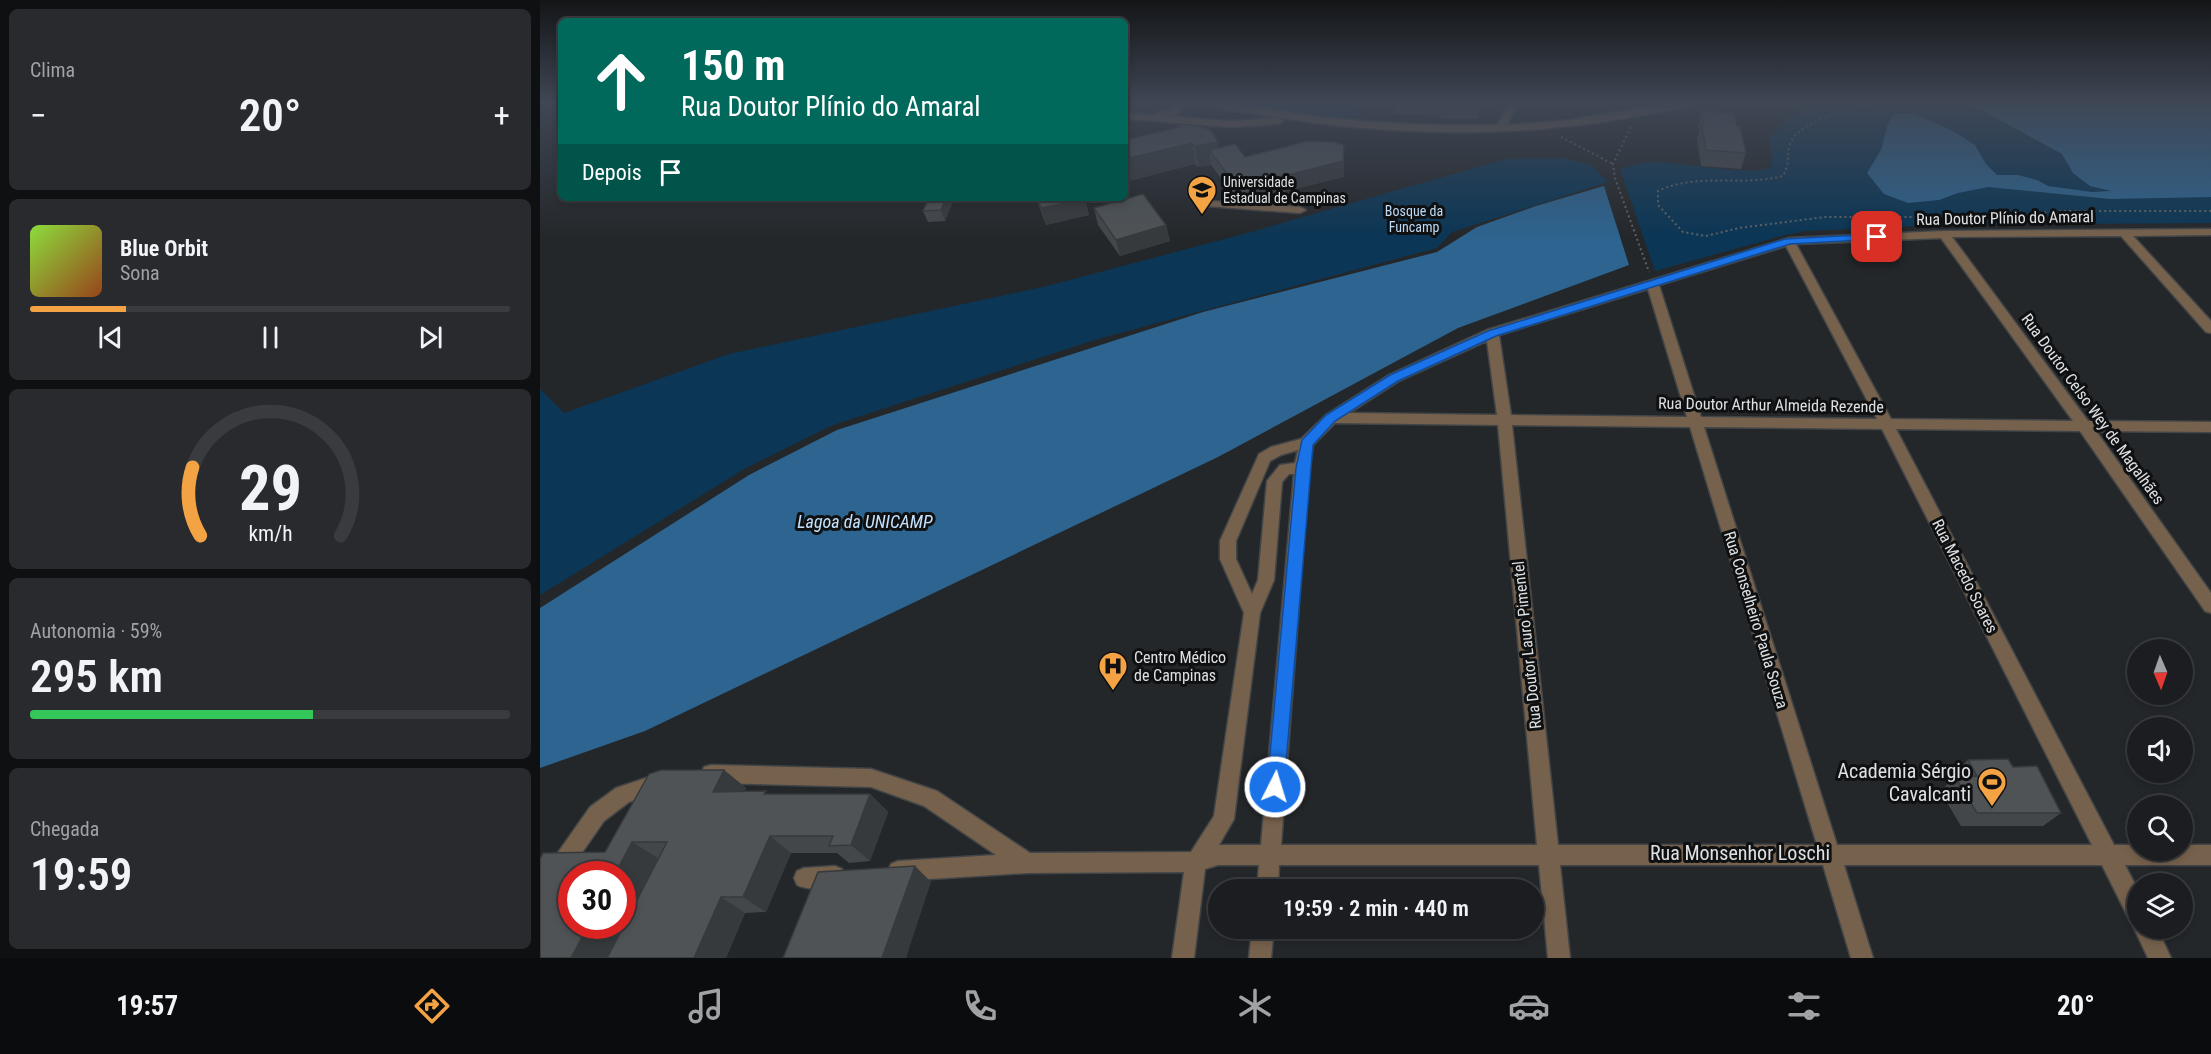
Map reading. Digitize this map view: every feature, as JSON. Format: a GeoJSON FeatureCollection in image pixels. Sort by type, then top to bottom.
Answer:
{"type":"FeatureCollection","features":[{"type":"Feature","properties":{"kind":"street"},"geometry":{"type":"LineString","coordinates":[[1210,204],[1300,210]]}},
{"type":"Feature","properties":{"kind":"street","name":"Rua Doutor Plínio do Amaral"},"geometry":{"type":"LineString","coordinates":[[1306,443],[1331,418],[1394,378],[1492,333],[1789,241],[1944,234],[2211,232]]}},
{"type":"Feature","properties":{"kind":"street"},"geometry":{"type":"LineString","coordinates":[[2124,233],[2211,329]]}},
{"type":"Feature","properties":{"kind":"street","name":"Rua Doutor Celso Wey de Magalhães"},"geometry":{"type":"LineString","coordinates":[[1944,234],[2084,425],[2211,606]]}},
{"type":"Feature","properties":{"kind":"street","name":"Rua Macedo Soares"},"geometry":{"type":"LineString","coordinates":[[1789,241],[1887,424],[2127,893]]}},
{"type":"Feature","properties":{"kind":"street","name":"Rua Conselheiro Paula Souza"},"geometry":{"type":"LineString","coordinates":[[1652,282],[1862,958]]}},
{"type":"Feature","properties":{"kind":"street","name":"Rua Doutor Lauro Pimentel"},"geometry":{"type":"LineString","coordinates":[[1492,333],[1504,418],[1559,958]]}},
{"type":"Feature","properties":{"kind":"street","name":"Rua Doutor Arthur Almeida Rezende"},"geometry":{"type":"LineString","coordinates":[[1331,418],[2211,427]]}},
{"type":"Feature","properties":{"kind":"street"},"geometry":{"type":"LineString","coordinates":[[1252,613],[1228,559],[1228,541],[1264,458],[1276,451],[1306,443],[1302,468],[1268,879]]}},
{"type":"Feature","properties":{"kind":"street"},"geometry":{"type":"LineString","coordinates":[[1184,958],[1196,862],[1224,819],[1252,613],[1266,580],[1275,481],[1285,469],[1302,468]]}},
{"type":"Feature","properties":{"kind":"street"},"geometry":{"type":"LineString","coordinates":[[540,896],[597,814],[623,795],[698,773],[871,778],[930,798],[1027,863]]}},
{"type":"Feature","properties":{"kind":"street","name":"Rua Monsenhor Loschi"},"geometry":{"type":"LineString","coordinates":[[874,873],[1027,863],[1196,862],[1218,855],[2106,853],[2211,855]]}},
{"type":"Feature","properties":{"kind":"street"},"geometry":{"type":"LineString","coordinates":[[804,878],[851,875]]}},
{"type":"Feature","properties":{"kind":"street"},"geometry":{"type":"LineString","coordinates":[[1260,958],[1262,939]]}},
{"type":"Feature","properties":{"kind":"street"},"geometry":{"type":"LineString","coordinates":[[2150,939],[2160,958]]}},
{"type":"Feature","properties":{"kind":"path"},"geometry":{"type":"LineString","coordinates":[[1582,148],[1613,164]]}},
{"type":"Feature","properties":{"kind":"path"},"geometry":{"type":"LineString","coordinates":[[1621,148],[1613,164],[1615,178],[1652,282]]}},
{"type":"Feature","properties":{"kind":"path"},"geometry":{"type":"LineString","coordinates":[[1790,148],[1789,164],[1783,176],[1765,180],[1727,179],[1670,183],[1658,191],[1658,205],[1683,232],[1706,236],[1739,228],[1824,218],[1990,217],[2063,211],[2211,211]]}},
{"type":"Feature","properties":{"kind":"green space"},"geometry":{"type":"Polygon","coordinates":[[[1771,148],[2211,148],[2211,223],[1935,225],[1806,231],[1655,271],[1620,169],[1647,162],[1748,171],[1772,166],[1771,148]]]}},
{"type":"Feature","properties":{"kind":"green space","name":"Bosque da Funcamp"},"geometry":{"type":"Polygon","coordinates":[[[1564,158],[1591,165],[1608,182],[1452,232],[1437,248],[1098,339],[833,425],[746,468],[540,595],[540,389],[564,413],[729,354],[1047,286],[1251,232],[1506,159],[1564,158]]]}},
{"type":"Feature","properties":{"kind":"water"},"geometry":{"type":"Polygon","coordinates":[[[1882,148],[1977,148],[1986,164],[1997,175],[2018,175],[2037,180],[2048,186],[2092,192],[2111,191],[2090,186],[2073,173],[2062,154],[2050,148],[2211,148],[2211,197],[2110,199],[1988,187],[1958,193],[1939,200],[1908,203],[1884,194],[1867,173],[1882,148]]]}},
{"type":"Feature","properties":{"kind":"water","name":"Lagoa da UNICAMP"},"geometry":{"type":"Polygon","coordinates":[[[1604,186],[1629,265],[1458,328],[1218,457],[645,731],[540,768],[540,608],[749,475],[837,430],[1203,312],[1437,252],[1477,227],[1536,206],[1604,186]]]}},
{"type":"Feature","properties":{"kind":"building"},"geometry":{"type":"Polygon","coordinates":[[[1128,148],[1172,148],[1128,158],[1128,148]]]}},
{"type":"Feature","properties":{"kind":"building"},"geometry":{"type":"Polygon","coordinates":[[[1238,148],[1245,157],[1282,148],[1344,148],[1343,161],[1252,185],[1235,184],[1209,150],[1238,148]]]}},
{"type":"Feature","properties":{"kind":"building"},"geometry":{"type":"Polygon","coordinates":[[[1706,148],[1745,148],[1746,153],[1706,150],[1706,148]]]}},
{"type":"Feature","properties":{"kind":"building"},"geometry":{"type":"Polygon","coordinates":[[[1143,194],[1166,225],[1116,240],[1094,208],[1118,201],[1128,201],[1128,198],[1143,194]]]}},
{"type":"Feature","properties":{"kind":"building"},"geometry":{"type":"Polygon","coordinates":[[[928,201],[945,201],[941,210],[923,211],[928,201]]]}},
{"type":"Feature","properties":{"kind":"building"},"geometry":{"type":"Polygon","coordinates":[[[1038,201],[1075,201],[1041,208],[1038,201]]]}},
{"type":"Feature","properties":{"kind":"building"},"geometry":{"type":"Polygon","coordinates":[[[2008,759],[2013,767],[2037,766],[2061,813],[1977,813],[1955,777],[1977,776],[1968,760],[2008,759]]]}},
{"type":"Feature","properties":{"kind":"building"},"geometry":{"type":"Polygon","coordinates":[[[661,770],[724,770],[713,792],[870,794],[851,845],[829,846],[833,836],[770,836],[743,897],[721,897],[694,958],[607,958],[617,939],[636,939],[636,902],[667,842],[632,842],[622,861],[558,861],[558,939],[581,939],[571,958],[540,958],[540,859],[543,853],[605,852],[649,774],[661,770]]]}},
{"type":"Feature","properties":{"kind":"building"},"geometry":{"type":"Polygon","coordinates":[[[915,866],[882,958],[783,958],[818,872],[915,866]]]}},
{"type":"Feature","properties":{"kind":"place","name":"Universidade Estadual de Campinas"},"geometry":{"type":"Point","coordinates":[1202,216]}},
{"type":"Feature","properties":{"kind":"place","name":"Centro Médico de Campinas"},"geometry":{"type":"Point","coordinates":[1113,692]}},
{"type":"Feature","properties":{"kind":"place","name":"Academia Sérgio Cavalcanti"},"geometry":{"type":"Point","coordinates":[1992,808]}},
{"type":"Feature","properties":{"kind":"route"},"geometry":{"type":"LineString","coordinates":[[1275,787],[1302,468],[1306,443],[1331,418],[1394,378],[1492,333],[1789,241],[1877,237]]}}]}
